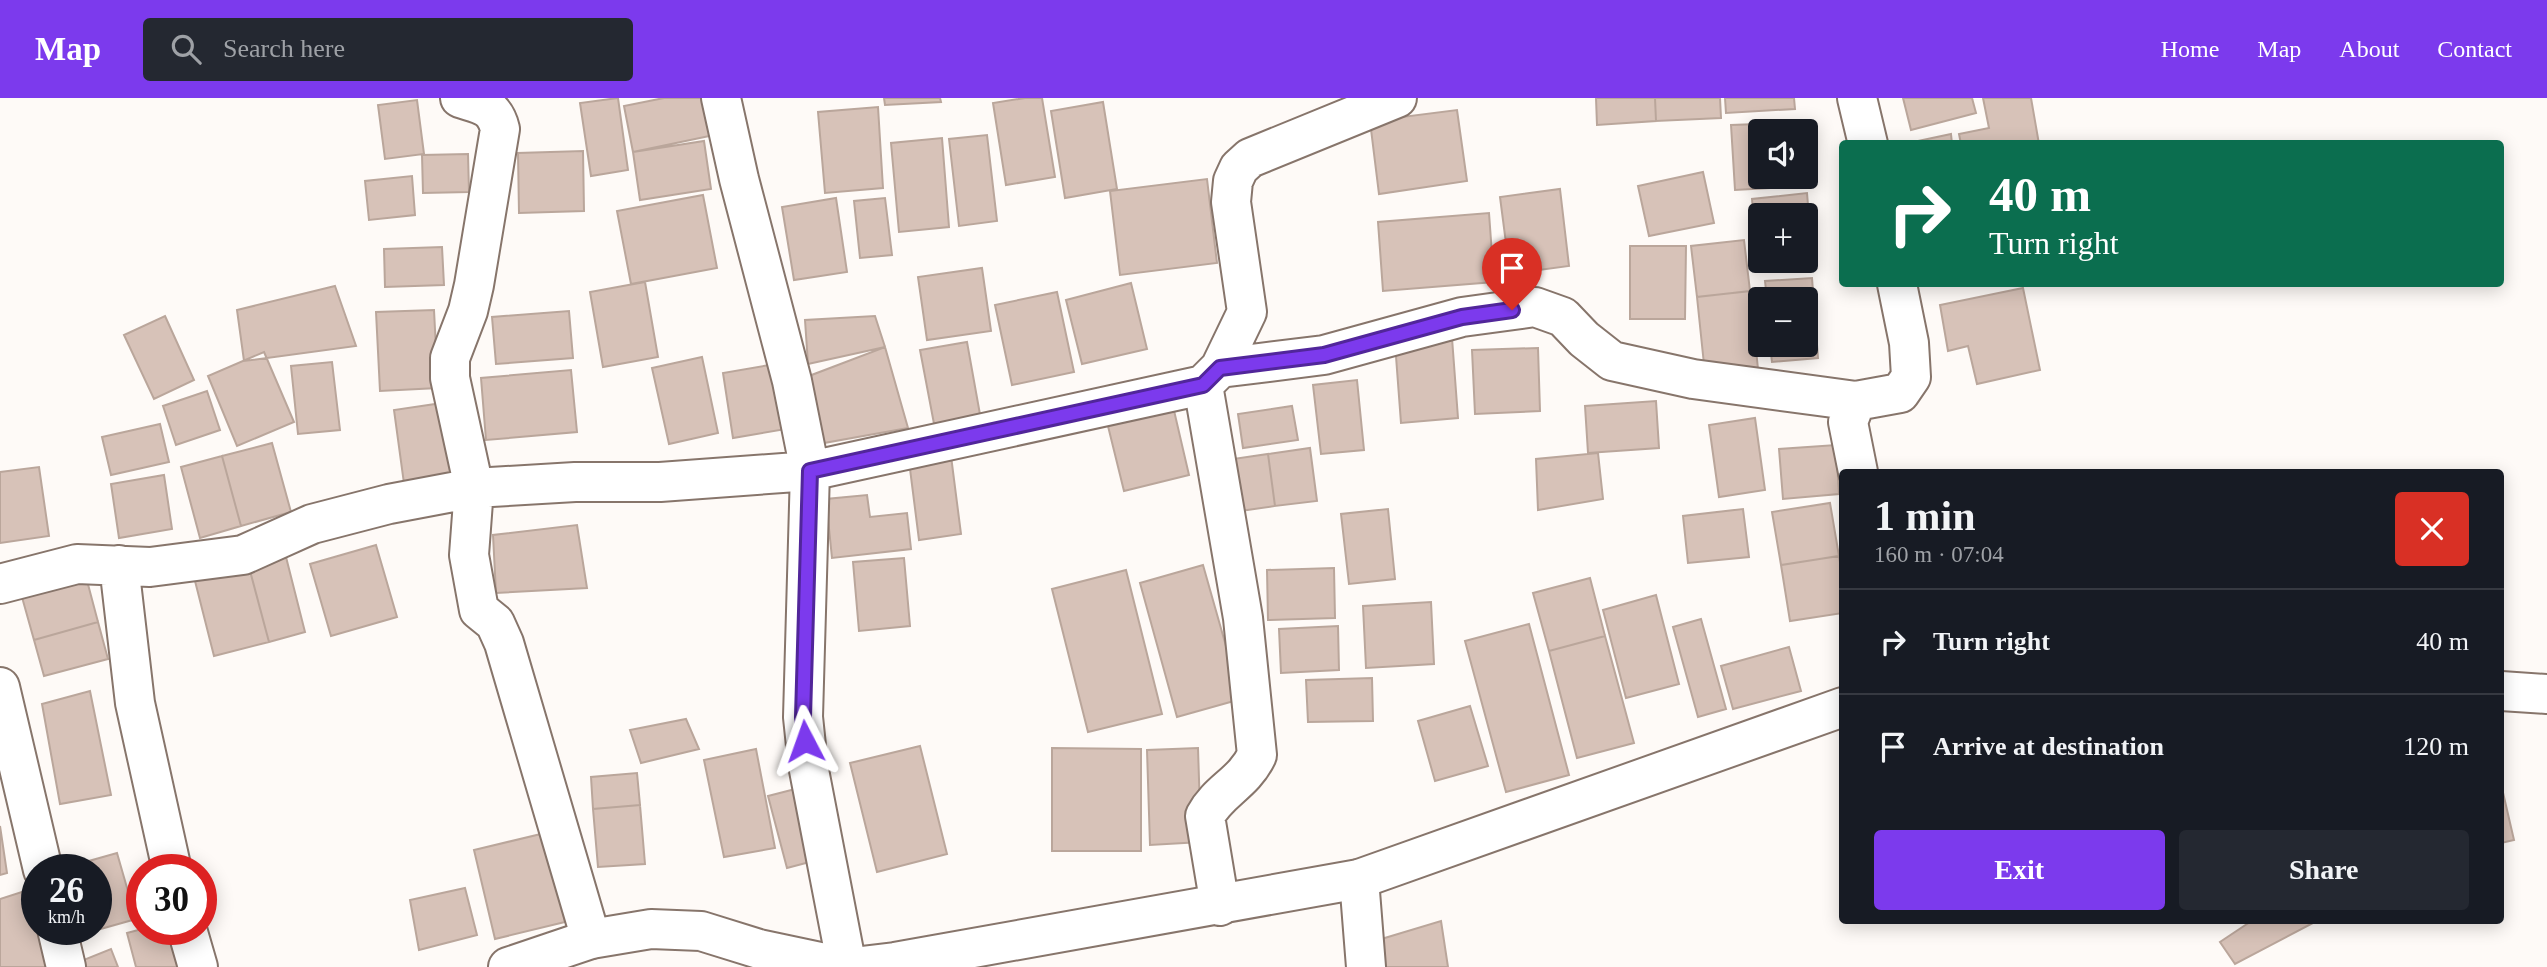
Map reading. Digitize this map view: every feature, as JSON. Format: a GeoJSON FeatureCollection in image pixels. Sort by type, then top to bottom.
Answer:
{"type":"FeatureCollection","features":[{"type":"Feature","properties":{"kind":"street"},"geometry":{"type":"LineString","coordinates":[[460,98],[484,106],[496,115],[500,129],[474,285],[468,311],[450,358],[450,378],[474,488],[469,555],[479,610],[495,623],[504,643],[592,939]]}},
{"type":"Feature","properties":{"kind":"street"},"geometry":{"type":"LineString","coordinates":[[509,967],[592,939],[650,929],[701,931],[759,949],[846,967],[808,765],[803,717],[810,471],[792,381],[739,179],[721,98]]}},
{"type":"Feature","properties":{"kind":"street"},"geometry":{"type":"LineString","coordinates":[[1220,906],[1205,816],[1212,804],[1249,772],[1258,755],[1211,377],[1247,312],[1231,202],[1233,181],[1239,168],[1251,158],[1396,98]]}},
{"type":"Feature","properties":{"kind":"street"},"geometry":{"type":"LineString","coordinates":[[1857,98],[1867,140]]}},
{"type":"Feature","properties":{"kind":"street"},"geometry":{"type":"LineString","coordinates":[[0,584],[77,564],[150,567],[243,555],[312,524],[389,504],[474,488],[575,482],[660,482],[810,471],[1211,377],[1324,355],[1462,317],[1535,307],[1563,317],[1584,339],[1612,361],[1693,379],[1856,401],[1900,393],[1912,377],[1909,343],[1898,287]]}},
{"type":"Feature","properties":{"kind":"street"},"geometry":{"type":"LineString","coordinates":[[1856,401],[1848,422],[1857,469]]}},
{"type":"Feature","properties":{"kind":"street"},"geometry":{"type":"LineString","coordinates":[[119,565],[135,703],[168,854]]}},
{"type":"Feature","properties":{"kind":"street"},"geometry":{"type":"LineString","coordinates":[[0,687],[39,854]]}},
{"type":"Feature","properties":{"kind":"street"},"geometry":{"type":"LineString","coordinates":[[2504,691],[2547,694]]}},
{"type":"Feature","properties":{"kind":"street"},"geometry":{"type":"LineString","coordinates":[[853,967],[895,962],[1359,880],[1839,708]]}},
{"type":"Feature","properties":{"kind":"street"},"geometry":{"type":"LineString","coordinates":[[1359,880],[1366,967]]}},
{"type":"Feature","properties":{"kind":"street"},"geometry":{"type":"LineString","coordinates":[[61,945],[66,967]]}},
{"type":"Feature","properties":{"kind":"street"},"geometry":{"type":"LineString","coordinates":[[192,945],[198,967]]}},
{"type":"Feature","properties":{"kind":"building"},"geometry":{"type":"Polygon","coordinates":[[[618,98],[628,170],[591,176],[580,103],[618,98]]]}},
{"type":"Feature","properties":{"kind":"building"},"geometry":{"type":"Polygon","coordinates":[[[664,98],[712,98],[719,134],[633,152],[624,106],[664,98]]]}},
{"type":"Feature","properties":{"kind":"building"},"geometry":{"type":"Polygon","coordinates":[[[884,98],[940,98],[941,102],[885,105],[884,98]]]}},
{"type":"Feature","properties":{"kind":"building"},"geometry":{"type":"Polygon","coordinates":[[[1042,98],[1055,177],[1006,185],[993,103],[1042,98]]]}},
{"type":"Feature","properties":{"kind":"building"},"geometry":{"type":"Polygon","coordinates":[[[1596,98],[1655,98],[1656,121],[1597,125],[1596,98]]]}},
{"type":"Feature","properties":{"kind":"building"},"geometry":{"type":"Polygon","coordinates":[[[1655,98],[1720,98],[1721,118],[1656,121],[1655,98]]]}},
{"type":"Feature","properties":{"kind":"building"},"geometry":{"type":"Polygon","coordinates":[[[1725,98],[1794,98],[1795,109],[1726,113],[1725,98]]]}},
{"type":"Feature","properties":{"kind":"building"},"geometry":{"type":"Polygon","coordinates":[[[1903,98],[1972,98],[1976,113],[1911,130],[1903,98]]]}},
{"type":"Feature","properties":{"kind":"building"},"geometry":{"type":"Polygon","coordinates":[[[1983,98],[2031,98],[2038,140],[1960,140],[1959,134],[1989,128],[1983,98]]]}},
{"type":"Feature","properties":{"kind":"building"},"geometry":{"type":"Polygon","coordinates":[[[417,100],[424,154],[385,159],[378,105],[417,100]]]}},
{"type":"Feature","properties":{"kind":"building"},"geometry":{"type":"Polygon","coordinates":[[[1103,102],[1117,189],[1065,198],[1051,111],[1103,102]]]}},
{"type":"Feature","properties":{"kind":"building"},"geometry":{"type":"Polygon","coordinates":[[[878,107],[883,188],[825,193],[818,112],[878,107]]]}},
{"type":"Feature","properties":{"kind":"building"},"geometry":{"type":"Polygon","coordinates":[[[1457,110],[1467,181],[1379,194],[1370,121],[1457,110]]]}},
{"type":"Feature","properties":{"kind":"building"},"geometry":{"type":"Polygon","coordinates":[[[1748,124],[1748,189],[1753,189],[1735,190],[1731,125],[1748,124]]]}},
{"type":"Feature","properties":{"kind":"building"},"geometry":{"type":"Polygon","coordinates":[[[1951,134],[1952,140],[1923,140],[1951,134]]]}},
{"type":"Feature","properties":{"kind":"building"},"geometry":{"type":"Polygon","coordinates":[[[987,135],[997,221],[959,226],[949,139],[987,135]]]}},
{"type":"Feature","properties":{"kind":"building"},"geometry":{"type":"Polygon","coordinates":[[[942,138],[949,227],[899,232],[891,143],[942,138]]]}},
{"type":"Feature","properties":{"kind":"building"},"geometry":{"type":"Polygon","coordinates":[[[704,141],[711,189],[640,200],[633,152],[704,141]]]}},
{"type":"Feature","properties":{"kind":"building"},"geometry":{"type":"Polygon","coordinates":[[[583,151],[584,211],[519,213],[518,153],[583,151]]]}},
{"type":"Feature","properties":{"kind":"building"},"geometry":{"type":"Polygon","coordinates":[[[468,154],[469,192],[423,193],[422,155],[468,154]]]}},
{"type":"Feature","properties":{"kind":"building"},"geometry":{"type":"Polygon","coordinates":[[[1703,172],[1714,223],[1649,236],[1638,186],[1703,172]]]}},
{"type":"Feature","properties":{"kind":"building"},"geometry":{"type":"Polygon","coordinates":[[[412,176],[415,215],[369,220],[365,181],[412,176]]]}},
{"type":"Feature","properties":{"kind":"building"},"geometry":{"type":"Polygon","coordinates":[[[1207,179],[1217,263],[1120,275],[1110,191],[1207,179]]]}},
{"type":"Feature","properties":{"kind":"building"},"geometry":{"type":"Polygon","coordinates":[[[1560,189],[1569,266],[1510,274],[1500,197],[1560,189]]]}},
{"type":"Feature","properties":{"kind":"building"},"geometry":{"type":"Polygon","coordinates":[[[1807,193],[1808,203],[1752,203],[1752,199],[1807,193]]]}},
{"type":"Feature","properties":{"kind":"building"},"geometry":{"type":"Polygon","coordinates":[[[703,195],[717,268],[631,284],[617,211],[703,195]]]}},
{"type":"Feature","properties":{"kind":"building"},"geometry":{"type":"Polygon","coordinates":[[[836,198],[847,272],[794,280],[782,207],[836,198]]]}},
{"type":"Feature","properties":{"kind":"building"},"geometry":{"type":"Polygon","coordinates":[[[885,198],[892,255],[860,258],[854,201],[885,198]]]}},
{"type":"Feature","properties":{"kind":"building"},"geometry":{"type":"Polygon","coordinates":[[[1489,213],[1494,282],[1383,291],[1378,222],[1489,213]]]}},
{"type":"Feature","properties":{"kind":"building"},"geometry":{"type":"Polygon","coordinates":[[[1744,240],[1748,291],[1697,297],[1691,246],[1744,240]]]}},
{"type":"Feature","properties":{"kind":"building"},"geometry":{"type":"Polygon","coordinates":[[[1630,246],[1686,246],[1685,319],[1630,319],[1630,246]]]}},
{"type":"Feature","properties":{"kind":"building"},"geometry":{"type":"Polygon","coordinates":[[[442,247],[444,285],[385,287],[384,249],[442,247]]]}},
{"type":"Feature","properties":{"kind":"building"},"geometry":{"type":"Polygon","coordinates":[[[982,268],[991,331],[927,340],[918,277],[982,268]]]}},
{"type":"Feature","properties":{"kind":"building"},"geometry":{"type":"Polygon","coordinates":[[[1812,278],[1813,287],[1766,287],[1765,281],[1812,278]]]}},
{"type":"Feature","properties":{"kind":"building"},"geometry":{"type":"Polygon","coordinates":[[[645,282],[658,357],[603,367],[590,292],[645,282]]]}},
{"type":"Feature","properties":{"kind":"building"},"geometry":{"type":"Polygon","coordinates":[[[1131,283],[1147,349],[1082,364],[1066,300],[1131,283]]]}},
{"type":"Feature","properties":{"kind":"building"},"geometry":{"type":"Polygon","coordinates":[[[335,286],[356,346],[244,361],[237,310],[335,286]]]}},
{"type":"Feature","properties":{"kind":"building"},"geometry":{"type":"Polygon","coordinates":[[[2023,288],[2040,370],[1977,384],[1968,346],[1948,351],[1940,305],[2023,288]]]}},
{"type":"Feature","properties":{"kind":"building"},"geometry":{"type":"Polygon","coordinates":[[[1748,291],[1748,357],[1757,357],[1758,369],[1705,374],[1697,297],[1748,291]]]}},
{"type":"Feature","properties":{"kind":"building"},"geometry":{"type":"Polygon","coordinates":[[[1057,292],[1074,372],[1012,385],[995,305],[1057,292]]]}},
{"type":"Feature","properties":{"kind":"building"},"geometry":{"type":"Polygon","coordinates":[[[434,310],[438,388],[380,391],[376,312],[434,310]]]}},
{"type":"Feature","properties":{"kind":"building"},"geometry":{"type":"Polygon","coordinates":[[[569,311],[573,358],[496,364],[492,317],[569,311]]]}},
{"type":"Feature","properties":{"kind":"building"},"geometry":{"type":"Polygon","coordinates":[[[165,316],[194,380],[154,399],[124,335],[165,316]]]}},
{"type":"Feature","properties":{"kind":"building"},"geometry":{"type":"Polygon","coordinates":[[[875,316],[885,347],[808,364],[805,320],[875,316]]]}},
{"type":"Feature","properties":{"kind":"building"},"geometry":{"type":"Polygon","coordinates":[[[1452,338],[1458,418],[1401,423],[1395,343],[1452,338]]]}},
{"type":"Feature","properties":{"kind":"building"},"geometry":{"type":"Polygon","coordinates":[[[967,342],[981,420],[935,429],[920,350],[967,342]]]}},
{"type":"Feature","properties":{"kind":"building"},"geometry":{"type":"Polygon","coordinates":[[[885,347],[908,428],[824,443],[809,376],[885,347]]]}},
{"type":"Feature","properties":{"kind":"building"},"geometry":{"type":"Polygon","coordinates":[[[1538,348],[1540,411],[1475,414],[1472,350],[1538,348]]]}},
{"type":"Feature","properties":{"kind":"building"},"geometry":{"type":"Polygon","coordinates":[[[264,352],[294,422],[237,446],[208,376],[264,352]]]}},
{"type":"Feature","properties":{"kind":"building"},"geometry":{"type":"Polygon","coordinates":[[[702,357],[718,433],[669,444],[652,368],[702,357]]]}},
{"type":"Feature","properties":{"kind":"building"},"geometry":{"type":"Polygon","coordinates":[[[1771,357],[1818,357],[1818,358],[1772,362],[1771,357]]]}},
{"type":"Feature","properties":{"kind":"building"},"geometry":{"type":"Polygon","coordinates":[[[332,362],[340,430],[298,434],[291,366],[332,362]]]}},
{"type":"Feature","properties":{"kind":"building"},"geometry":{"type":"Polygon","coordinates":[[[775,364],[786,429],[733,438],[723,373],[775,364]]]}},
{"type":"Feature","properties":{"kind":"building"},"geometry":{"type":"Polygon","coordinates":[[[571,370],[577,432],[486,440],[481,378],[571,370]]]}},
{"type":"Feature","properties":{"kind":"building"},"geometry":{"type":"Polygon","coordinates":[[[1357,380],[1364,450],[1321,454],[1313,385],[1357,380]]]}},
{"type":"Feature","properties":{"kind":"building"},"geometry":{"type":"Polygon","coordinates":[[[207,391],[220,430],[176,445],[163,406],[207,391]]]}},
{"type":"Feature","properties":{"kind":"building"},"geometry":{"type":"Polygon","coordinates":[[[1656,401],[1659,448],[1588,453],[1585,406],[1656,401]]]}},
{"type":"Feature","properties":{"kind":"building"},"geometry":{"type":"Polygon","coordinates":[[[449,402],[459,484],[405,491],[394,410],[449,402]]]}},
{"type":"Feature","properties":{"kind":"building"},"geometry":{"type":"Polygon","coordinates":[[[1172,402],[1189,475],[1124,491],[1106,418],[1172,402]]]}},
{"type":"Feature","properties":{"kind":"building"},"geometry":{"type":"Polygon","coordinates":[[[1292,406],[1298,440],[1243,448],[1238,414],[1292,406]]]}},
{"type":"Feature","properties":{"kind":"building"},"geometry":{"type":"Polygon","coordinates":[[[1755,418],[1765,490],[1719,497],[1709,425],[1755,418]]]}},
{"type":"Feature","properties":{"kind":"building"},"geometry":{"type":"Polygon","coordinates":[[[160,424],[169,462],[111,475],[102,437],[160,424]]]}},
{"type":"Feature","properties":{"kind":"building"},"geometry":{"type":"Polygon","coordinates":[[[272,443],[291,512],[241,526],[222,456],[272,443]]]}},
{"type":"Feature","properties":{"kind":"building"},"geometry":{"type":"Polygon","coordinates":[[[1836,445],[1839,494],[1783,499],[1779,449],[1836,445]]]}},
{"type":"Feature","properties":{"kind":"building"},"geometry":{"type":"Polygon","coordinates":[[[1310,448],[1317,501],[1275,506],[1268,454],[1310,448]]]}},
{"type":"Feature","properties":{"kind":"building"},"geometry":{"type":"Polygon","coordinates":[[[1598,453],[1603,499],[1538,510],[1536,459],[1598,453]]]}},
{"type":"Feature","properties":{"kind":"building"},"geometry":{"type":"Polygon","coordinates":[[[1268,454],[1275,506],[1240,511],[1233,459],[1268,454]]]}},
{"type":"Feature","properties":{"kind":"building"},"geometry":{"type":"Polygon","coordinates":[[[222,456],[241,526],[200,538],[181,467],[222,456]]]}},
{"type":"Feature","properties":{"kind":"building"},"geometry":{"type":"Polygon","coordinates":[[[951,456],[961,534],[919,540],[909,461],[951,456]]]}},
{"type":"Feature","properties":{"kind":"building"},"geometry":{"type":"Polygon","coordinates":[[[39,467],[49,536],[0,543],[0,472],[39,467]]]}},
{"type":"Feature","properties":{"kind":"building"},"geometry":{"type":"Polygon","coordinates":[[[164,475],[172,529],[119,538],[111,484],[164,475]]]}},
{"type":"Feature","properties":{"kind":"building"},"geometry":{"type":"Polygon","coordinates":[[[867,495],[870,517],[907,513],[911,549],[832,558],[826,499],[867,495]]]}},
{"type":"Feature","properties":{"kind":"building"},"geometry":{"type":"Polygon","coordinates":[[[1830,503],[1839,556],[1781,565],[1772,512],[1830,503]]]}},
{"type":"Feature","properties":{"kind":"building"},"geometry":{"type":"Polygon","coordinates":[[[1388,509],[1395,579],[1349,584],[1341,514],[1388,509]]]}},
{"type":"Feature","properties":{"kind":"building"},"geometry":{"type":"Polygon","coordinates":[[[1743,509],[1749,557],[1688,563],[1683,516],[1743,509]]]}},
{"type":"Feature","properties":{"kind":"building"},"geometry":{"type":"Polygon","coordinates":[[[577,525],[587,588],[496,593],[493,535],[577,525]]]}},
{"type":"Feature","properties":{"kind":"building"},"geometry":{"type":"Polygon","coordinates":[[[376,545],[397,617],[331,636],[310,564],[376,545]]]}},
{"type":"Feature","properties":{"kind":"building"},"geometry":{"type":"Polygon","coordinates":[[[1839,556],[1839,614],[1790,621],[1781,565],[1839,556]]]}},
{"type":"Feature","properties":{"kind":"building"},"geometry":{"type":"Polygon","coordinates":[[[286,557],[305,632],[269,642],[249,567],[286,557]]]}},
{"type":"Feature","properties":{"kind":"building"},"geometry":{"type":"Polygon","coordinates":[[[904,558],[910,626],[859,631],[853,562],[904,558]]]}},
{"type":"Feature","properties":{"kind":"building"},"geometry":{"type":"Polygon","coordinates":[[[1203,565],[1241,699],[1177,717],[1140,583],[1203,565]]]}},
{"type":"Feature","properties":{"kind":"building"},"geometry":{"type":"Polygon","coordinates":[[[249,567],[269,642],[214,656],[195,581],[249,567]]]}},
{"type":"Feature","properties":{"kind":"building"},"geometry":{"type":"Polygon","coordinates":[[[1334,568],[1335,618],[1268,620],[1267,570],[1334,568]]]}},
{"type":"Feature","properties":{"kind":"building"},"geometry":{"type":"Polygon","coordinates":[[[1126,570],[1162,714],[1088,732],[1052,589],[1126,570]]]}},
{"type":"Feature","properties":{"kind":"building"},"geometry":{"type":"Polygon","coordinates":[[[85,573],[98,622],[34,640],[20,590],[85,573]]]}},
{"type":"Feature","properties":{"kind":"building"},"geometry":{"type":"Polygon","coordinates":[[[1590,578],[1605,636],[1549,651],[1533,593],[1590,578]]]}},
{"type":"Feature","properties":{"kind":"building"},"geometry":{"type":"Polygon","coordinates":[[[1656,595],[1679,684],[1626,698],[1603,610],[1656,595]]]}},
{"type":"Feature","properties":{"kind":"building"},"geometry":{"type":"Polygon","coordinates":[[[1431,602],[1434,664],[1366,668],[1363,606],[1431,602]]]}},
{"type":"Feature","properties":{"kind":"building"},"geometry":{"type":"Polygon","coordinates":[[[1701,619],[1726,709],[1698,717],[1673,627],[1701,619]]]}},
{"type":"Feature","properties":{"kind":"building"},"geometry":{"type":"Polygon","coordinates":[[[98,622],[108,659],[44,676],[34,640],[98,622]]]}},
{"type":"Feature","properties":{"kind":"building"},"geometry":{"type":"Polygon","coordinates":[[[1529,624],[1569,775],[1506,792],[1465,641],[1529,624]]]}},
{"type":"Feature","properties":{"kind":"building"},"geometry":{"type":"Polygon","coordinates":[[[1338,626],[1339,670],[1281,673],[1279,629],[1338,626]]]}},
{"type":"Feature","properties":{"kind":"building"},"geometry":{"type":"Polygon","coordinates":[[[1605,636],[1634,743],[1577,758],[1549,651],[1605,636]]]}},
{"type":"Feature","properties":{"kind":"building"},"geometry":{"type":"Polygon","coordinates":[[[1789,647],[1801,691],[1733,709],[1721,666],[1789,647]]]}},
{"type":"Feature","properties":{"kind":"building"},"geometry":{"type":"Polygon","coordinates":[[[1372,678],[1373,721],[1308,722],[1306,680],[1372,678]]]}},
{"type":"Feature","properties":{"kind":"building"},"geometry":{"type":"Polygon","coordinates":[[[90,691],[111,795],[60,804],[42,704],[90,691]]]}},
{"type":"Feature","properties":{"kind":"building"},"geometry":{"type":"Polygon","coordinates":[[[1470,706],[1488,766],[1435,781],[1418,721],[1470,706]]]}},
{"type":"Feature","properties":{"kind":"building"},"geometry":{"type":"Polygon","coordinates":[[[686,719],[699,749],[641,763],[630,730],[686,719]]]}},
{"type":"Feature","properties":{"kind":"building"},"geometry":{"type":"Polygon","coordinates":[[[920,746],[947,854],[877,872],[850,763],[920,746]]]}},
{"type":"Feature","properties":{"kind":"building"},"geometry":{"type":"Polygon","coordinates":[[[1052,748],[1141,749],[1141,851],[1052,851],[1052,748]]]}},
{"type":"Feature","properties":{"kind":"building"},"geometry":{"type":"Polygon","coordinates":[[[1198,748],[1201,842],[1150,845],[1147,750],[1198,748]]]}},
{"type":"Feature","properties":{"kind":"building"},"geometry":{"type":"Polygon","coordinates":[[[756,749],[775,848],[724,857],[704,760],[756,749]]]}},
{"type":"Feature","properties":{"kind":"building"},"geometry":{"type":"Polygon","coordinates":[[[637,773],[640,805],[593,809],[591,777],[637,773]]]}},
{"type":"Feature","properties":{"kind":"building"},"geometry":{"type":"Polygon","coordinates":[[[803,787],[821,859],[787,868],[768,796],[803,787]]]}},
{"type":"Feature","properties":{"kind":"building"},"geometry":{"type":"Polygon","coordinates":[[[2504,797],[2514,840],[2504,842],[2504,797]]]}},
{"type":"Feature","properties":{"kind":"building"},"geometry":{"type":"Polygon","coordinates":[[[640,805],[645,864],[598,867],[593,809],[640,805]]]}},
{"type":"Feature","properties":{"kind":"building"},"geometry":{"type":"Polygon","coordinates":[[[0,826],[7,873],[0,875],[0,826]]]}},
{"type":"Feature","properties":{"kind":"building"},"geometry":{"type":"Polygon","coordinates":[[[545,833],[565,922],[495,939],[474,850],[545,833]]]}},
{"type":"Feature","properties":{"kind":"building"},"geometry":{"type":"Polygon","coordinates":[[[117,853],[126,884],[126,922],[112,926],[112,854],[117,853]]]}},
{"type":"Feature","properties":{"kind":"building"},"geometry":{"type":"Polygon","coordinates":[[[465,888],[477,935],[419,950],[410,900],[465,888]]]}},
{"type":"Feature","properties":{"kind":"building"},"geometry":{"type":"Polygon","coordinates":[[[21,892],[21,945],[46,945],[51,967],[0,967],[0,899],[21,892]]]}},
{"type":"Feature","properties":{"kind":"building"},"geometry":{"type":"Polygon","coordinates":[[[1441,921],[1448,967],[1382,967],[1378,940],[1441,921]]]}},
{"type":"Feature","properties":{"kind":"building"},"geometry":{"type":"Polygon","coordinates":[[[2247,924],[2311,924],[2235,964],[2220,942],[2247,924]]]}},
{"type":"Feature","properties":{"kind":"building"},"geometry":{"type":"Polygon","coordinates":[[[130,945],[177,945],[183,967],[136,967],[130,945]]]}},
{"type":"Feature","properties":{"kind":"building"},"geometry":{"type":"Polygon","coordinates":[[[111,949],[118,967],[77,967],[76,963],[111,949]]]}},
{"type":"Feature","properties":{"kind":"route"},"geometry":{"type":"LineString","coordinates":[[805,741],[803,717],[810,471],[1203,385],[1220,368],[1324,355],[1462,317],[1512,310]]}}]}
